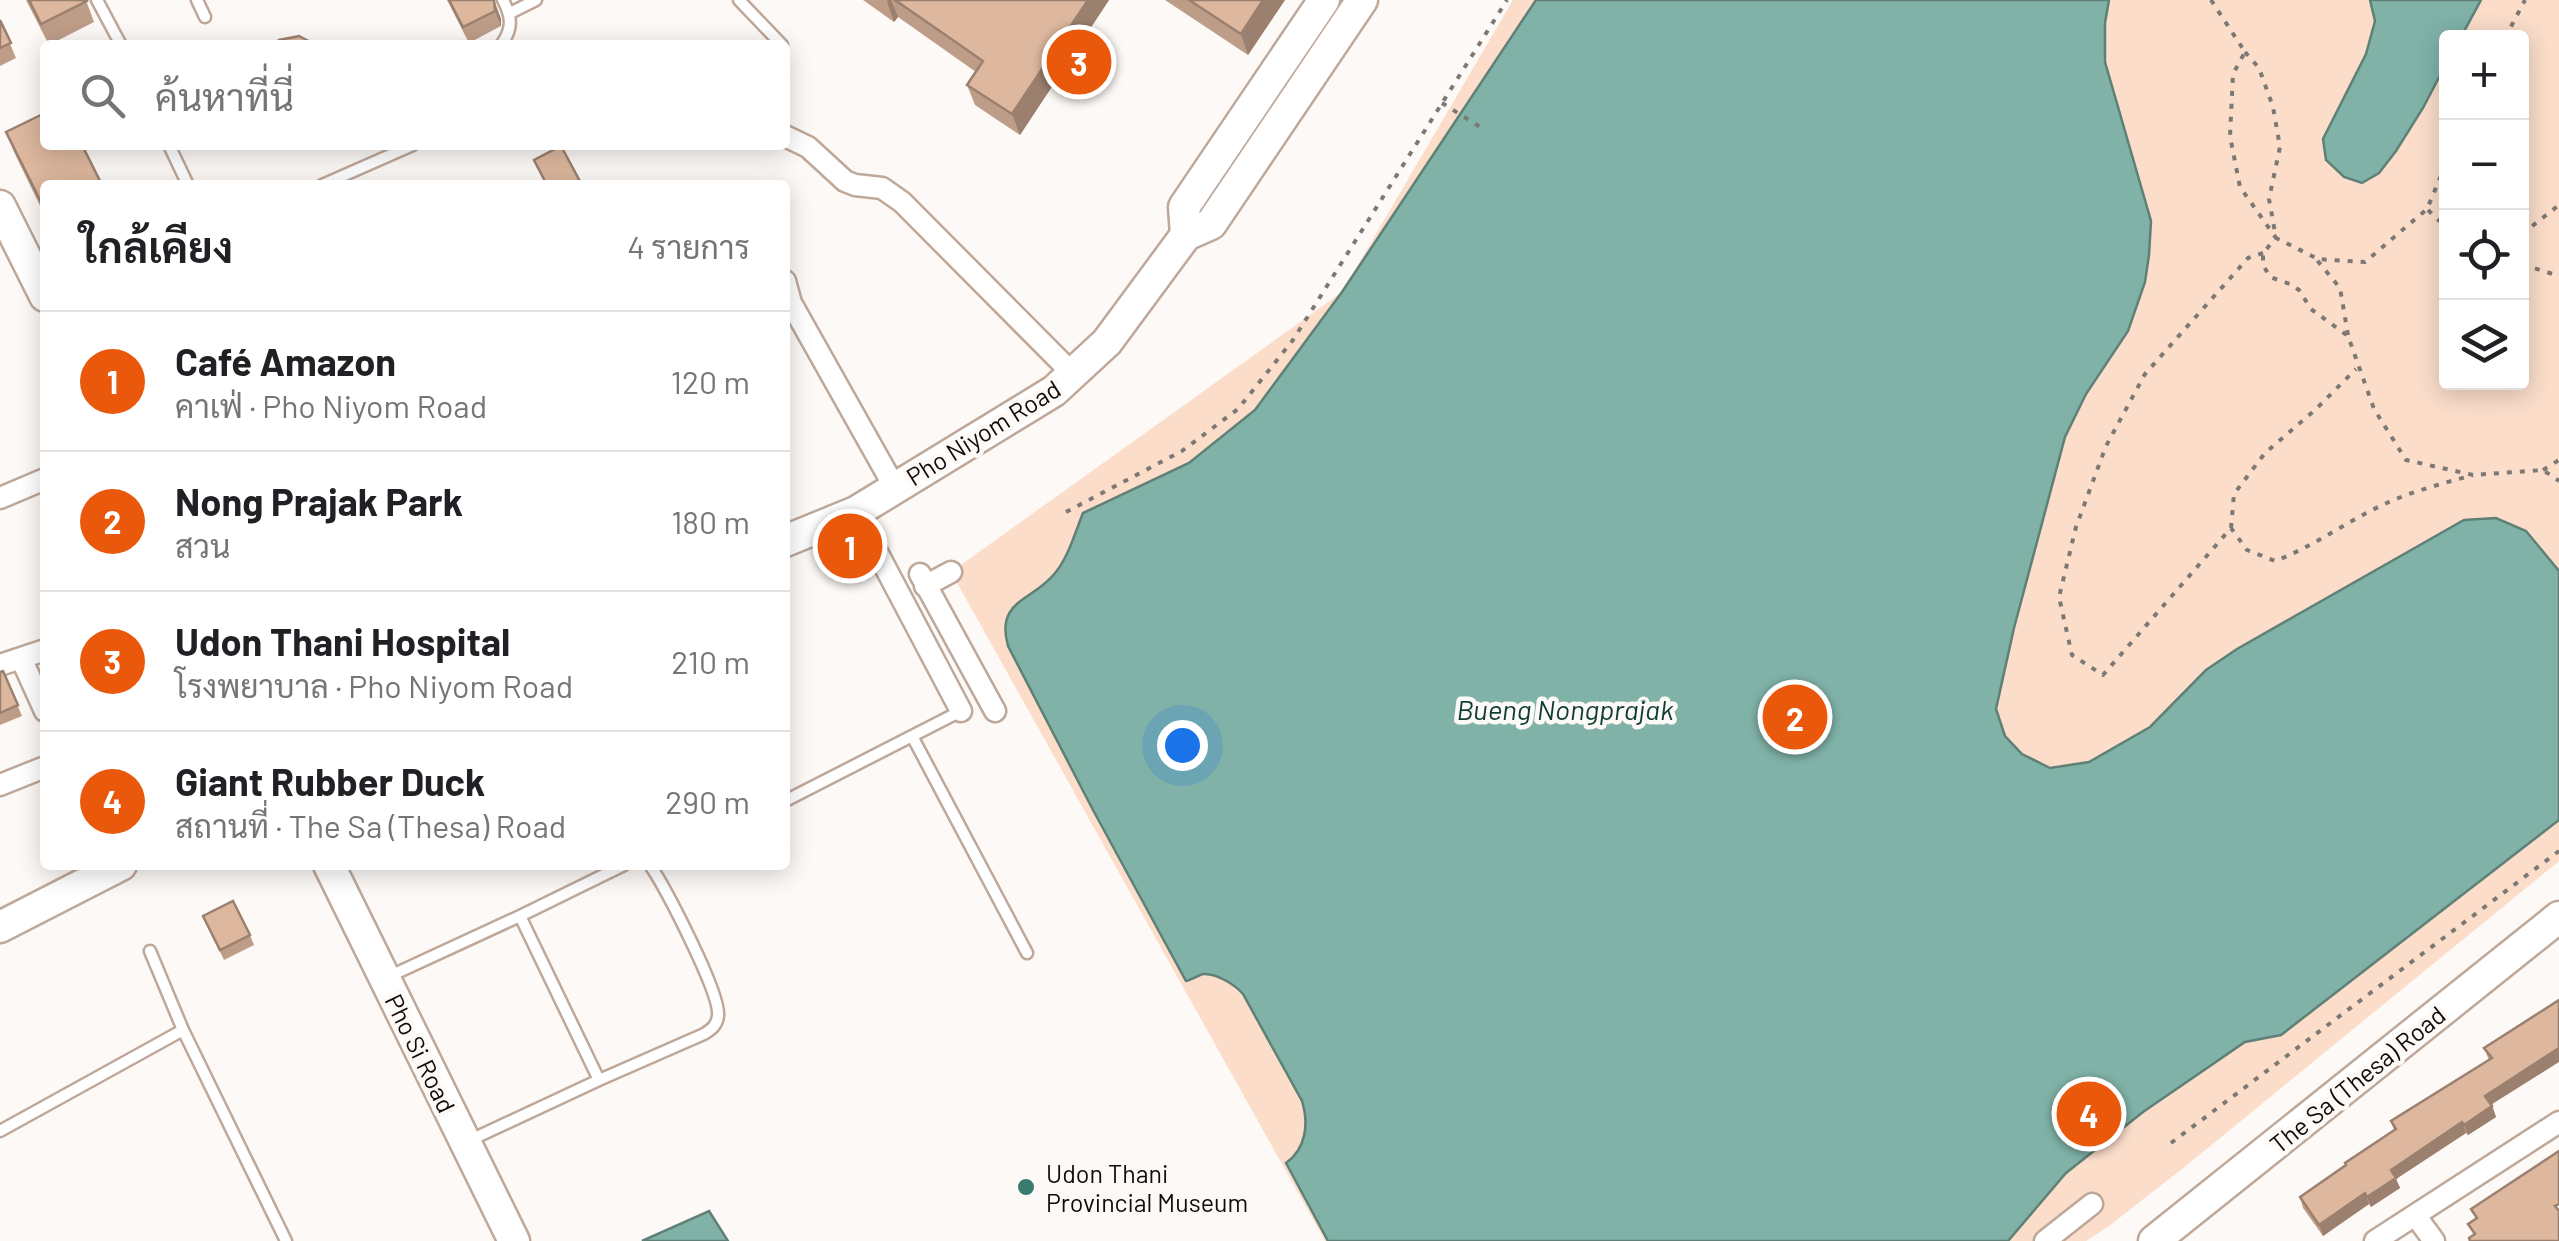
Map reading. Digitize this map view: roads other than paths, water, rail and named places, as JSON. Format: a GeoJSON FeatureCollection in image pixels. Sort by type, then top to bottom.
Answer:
{"type":"FeatureCollection","features":[{"type":"Feature","properties":{"kind":"street","name":"Pho Niyom Road"},"geometry":{"type":"LineString","coordinates":[[1186,234],[1184,207],[1324,0]]}},
{"type":"Feature","properties":{"kind":"street","name":"Pho Niyom Road"},"geometry":{"type":"LineString","coordinates":[[790,538],[856,512],[1054,391],[1073,374],[1107,342],[1186,234],[1211,224],[1362,0]]}},
{"type":"Feature","properties":{"kind":"street"},"geometry":{"type":"LineString","coordinates":[[790,138],[808,147],[845,181],[882,188],[902,202],[1073,374]]}},
{"type":"Feature","properties":{"kind":"street"},"geometry":{"type":"LineString","coordinates":[[0,206],[40,286]]}},
{"type":"Feature","properties":{"kind":"street"},"geometry":{"type":"LineString","coordinates":[[790,298],[895,488]]}},
{"type":"Feature","properties":{"kind":"street"},"geometry":{"type":"LineString","coordinates":[[0,498],[40,481]]}},
{"type":"Feature","properties":{"kind":"street"},"geometry":{"type":"LineString","coordinates":[[856,512],[960,712]]}},
{"type":"Feature","properties":{"kind":"street"},"geometry":{"type":"LineString","coordinates":[[951,572],[922,580],[995,711]]}},
{"type":"Feature","properties":{"kind":"street"},"geometry":{"type":"LineString","coordinates":[[0,665],[40,652]]}},
{"type":"Feature","properties":{"kind":"street"},"geometry":{"type":"LineString","coordinates":[[21,658],[40,699]]}},
{"type":"Feature","properties":{"kind":"street"},"geometry":{"type":"LineString","coordinates":[[0,785],[40,769]]}},
{"type":"Feature","properties":{"kind":"street"},"geometry":{"type":"LineString","coordinates":[[0,927],[111,870]]}},
{"type":"Feature","properties":{"kind":"street","name":"Pho Si Road"},"geometry":{"type":"LineString","coordinates":[[330,870],[514,1241]]}},
{"type":"Feature","properties":{"kind":"street","name":"The Sa (Thesa) Road"},"geometry":{"type":"LineString","coordinates":[[2154,1241],[2559,917]]}},
{"type":"Feature","properties":{"kind":"street"},"geometry":{"type":"LineString","coordinates":[[2376,1241],[2559,1122]]}},
{"type":"Feature","properties":{"kind":"street"},"geometry":{"type":"LineString","coordinates":[[2045,1241],[2092,1204]]}},
{"type":"Feature","properties":{"kind":"street"},"geometry":{"type":"LineString","coordinates":[[2416,1215],[2434,1241]]}},
{"type":"Feature","properties":{"kind":"lane"},"geometry":{"type":"LineString","coordinates":[[98,0],[118,40]]}},
{"type":"Feature","properties":{"kind":"lane"},"geometry":{"type":"LineString","coordinates":[[197,0],[206,18]]}},
{"type":"Feature","properties":{"kind":"lane"},"geometry":{"type":"LineString","coordinates":[[503,0],[510,14],[510,30],[504,40]]}},
{"type":"Feature","properties":{"kind":"lane"},"geometry":{"type":"LineString","coordinates":[[510,14],[536,0]]}},
{"type":"Feature","properties":{"kind":"lane"},"geometry":{"type":"LineString","coordinates":[[739,0],[777,40]]}},
{"type":"Feature","properties":{"kind":"lane"},"geometry":{"type":"LineString","coordinates":[[171,150],[186,180]]}},
{"type":"Feature","properties":{"kind":"lane"},"geometry":{"type":"LineString","coordinates":[[333,180],[402,150]]}},
{"type":"Feature","properties":{"kind":"lane"},"geometry":{"type":"LineString","coordinates":[[790,798],[960,712]]}},
{"type":"Feature","properties":{"kind":"lane"},"geometry":{"type":"LineString","coordinates":[[912,736],[1027,954]]}},
{"type":"Feature","properties":{"kind":"lane"},"geometry":{"type":"LineString","coordinates":[[384,978],[614,870]]}},
{"type":"Feature","properties":{"kind":"lane"},"geometry":{"type":"LineString","coordinates":[[465,1142],[704,1034],[715,1024],[718,1006],[710,982],[653,870]]}},
{"type":"Feature","properties":{"kind":"lane"},"geometry":{"type":"LineString","coordinates":[[520,916],[600,1080]]}},
{"type":"Feature","properties":{"kind":"lane"},"geometry":{"type":"LineString","coordinates":[[150,950],[183,1030],[286,1241]]}},
{"type":"Feature","properties":{"kind":"lane"},"geometry":{"type":"LineString","coordinates":[[0,1131],[183,1030]]}},
{"type":"Feature","properties":{"kind":"water","name":"Bueng Nongprajak"},"geometry":{"type":"Polygon","coordinates":[[[1536,0],[2109,0],[2105,62],[2151,221],[2149,255],[2145,282],[2128,331],[2086,394],[2065,437],[2014,628],[1996,709],[2005,736],[2022,754],[2050,768],[2089,762],[2150,727],[2206,670],[2237,649],[2464,520],[2496,518],[2526,531],[2559,571],[2559,820],[2281,1035],[2245,1042],[2143,1112],[2066,1173],[2008,1241],[1328,1241],[1286,1163],[1298,1151],[1304,1135],[1302,1101],[1243,994],[1214,975],[1203,974],[1186,981],[1008,646],[1005,631],[1011,610],[1056,572],[1083,513],[1189,463],[1255,410],[1342,292],[1536,0]]]}},
{"type":"Feature","properties":{"kind":"water"},"geometry":{"type":"Polygon","coordinates":[[[2370,0],[2481,0],[2465,30],[2439,30],[2439,77],[2396,151],[2379,173],[2362,183],[2344,177],[2326,160],[2323,139],[2366,54],[2375,21],[2370,0]]]}},
{"type":"Feature","properties":{"kind":"water"},"geometry":{"type":"Polygon","coordinates":[[[709,1211],[728,1241],[642,1241],[709,1211]]]}},
{"type":"Feature","properties":{"kind":"place","name":"Udon Thani Hospital"},"geometry":{"type":"Point","coordinates":[1079,62]}},
{"type":"Feature","properties":{"kind":"place","name":"Café Amazon"},"geometry":{"type":"Point","coordinates":[850,546]}},
{"type":"Feature","properties":{"kind":"place","name":"Nong Prajak Park"},"geometry":{"type":"Point","coordinates":[1795,717]}},
{"type":"Feature","properties":{"kind":"place","name":"Giant Rubber Duck"},"geometry":{"type":"Point","coordinates":[2089,1114]}},
{"type":"Feature","properties":{"kind":"place","name":"Udon Thani Provincial Museum"},"geometry":{"type":"Point","coordinates":[1026,1187]}}]}
